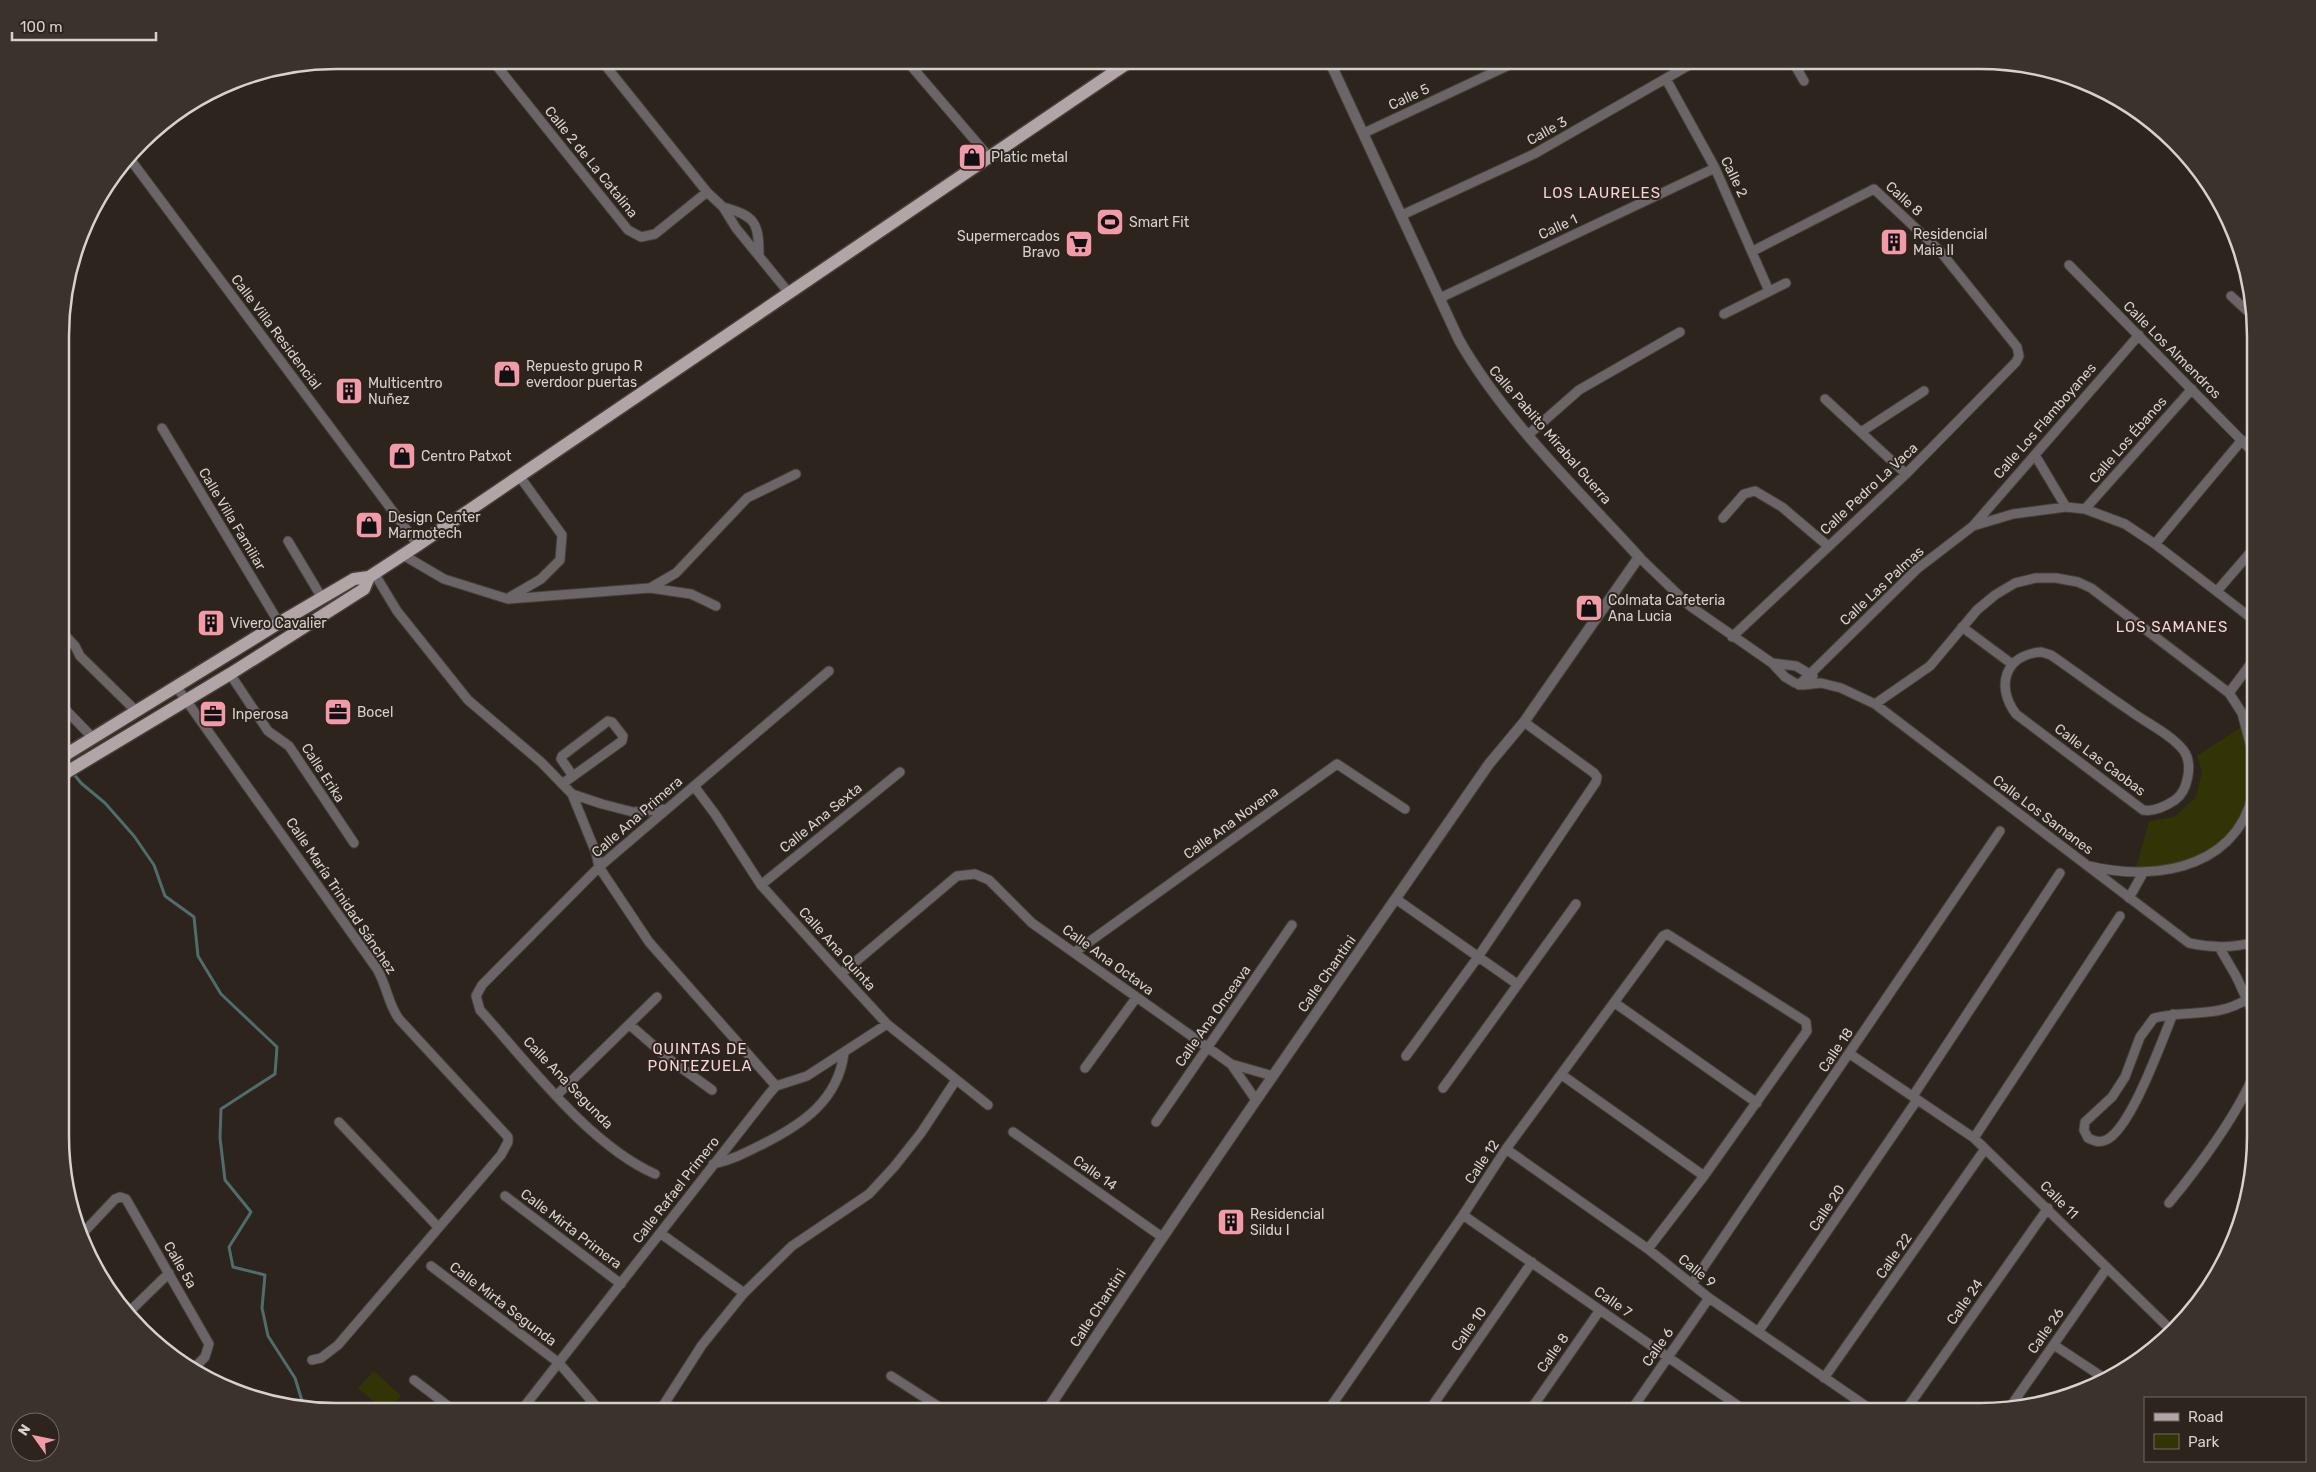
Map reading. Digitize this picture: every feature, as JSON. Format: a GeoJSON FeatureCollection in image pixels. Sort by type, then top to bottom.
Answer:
{"type":"FeatureCollection","features":[{"type":"Feature","properties":{"kind":"main road"},"geometry":{"type":"LineString","coordinates":[[69,753],[279,623],[354,579],[371,575],[418,545],[1119,69]]}},
{"type":"Feature","properties":{"kind":"main road"},"geometry":{"type":"LineString","coordinates":[[69,771],[230,674],[364,589],[371,575]]}},
{"type":"Feature","properties":{"kind":"street","name":"Calle 2 de La Catalina"},"geometry":{"type":"LineString","coordinates":[[499,69],[628,230],[641,237],[655,234],[707,192]]}},
{"type":"Feature","properties":{"kind":"street"},"geometry":{"type":"LineString","coordinates":[[608,69],[707,192],[723,207],[789,293]]}},
{"type":"Feature","properties":{"kind":"street"},"geometry":{"type":"LineString","coordinates":[[914,69],[989,157]]}},
{"type":"Feature","properties":{"kind":"street","name":"Calle Pablito Mirabal Guerra"},"geometry":{"type":"LineString","coordinates":[[1333,69],[1459,340],[1475,369],[1529,434],[1639,557],[1690,606],[1772,663]]}},
{"type":"Feature","properties":{"kind":"street","name":"Calle 5"},"geometry":{"type":"LineString","coordinates":[[1364,133],[1501,69]]}},
{"type":"Feature","properties":{"kind":"street","name":"Calle 3"},"geometry":{"type":"LineString","coordinates":[[1402,215],[1534,154],[1683,69]]}},
{"type":"Feature","properties":{"kind":"street"},"geometry":{"type":"LineString","coordinates":[[1797,69],[1804,82]]}},
{"type":"Feature","properties":{"kind":"street","name":"Calle 2"},"geometry":{"type":"LineString","coordinates":[[1666,79],[1715,168],[1769,291]]}},
{"type":"Feature","properties":{"kind":"street","name":"Calle Villa Residencial"},"geometry":{"type":"LineString","coordinates":[[133,163],[418,545]]}},
{"type":"Feature","properties":{"kind":"street","name":"Calle 1"},"geometry":{"type":"LineString","coordinates":[[1440,298],[1715,168]]}},
{"type":"Feature","properties":{"kind":"street","name":"Calle 8"},"geometry":{"type":"LineString","coordinates":[[1753,251],[1874,189],[1940,251],[2017,347],[2019,356]]}},
{"type":"Feature","properties":{"kind":"street"},"geometry":{"type":"LineString","coordinates":[[723,207],[744,213],[752,219],[759,236],[759,256]]}},
{"type":"Feature","properties":{"kind":"street","name":"Calle Los Almendros"},"geometry":{"type":"LineString","coordinates":[[2069,265],[2247,445]]}},
{"type":"Feature","properties":{"kind":"street"},"geometry":{"type":"LineString","coordinates":[[1724,314],[1786,283]]}},
{"type":"Feature","properties":{"kind":"street"},"geometry":{"type":"LineString","coordinates":[[2231,296],[2246,310]]}},
{"type":"Feature","properties":{"kind":"street"},"geometry":{"type":"LineString","coordinates":[[1529,434],[1579,390],[1680,332]]}},
{"type":"Feature","properties":{"kind":"street","name":"Calle Los Flamboyanes"},"geometry":{"type":"LineString","coordinates":[[1973,526],[2139,335]]}},
{"type":"Feature","properties":{"kind":"street","name":"Calle Pedro La Vaca"},"geometry":{"type":"LineString","coordinates":[[1732,636],[1906,474],[2016,362],[2019,356]]}},
{"type":"Feature","properties":{"kind":"street","name":"Calle Los Ébanos"},"geometry":{"type":"LineString","coordinates":[[2085,509],[2192,389]]}},
{"type":"Feature","properties":{"kind":"street"},"geometry":{"type":"LineString","coordinates":[[1860,432],[1924,391]]}},
{"type":"Feature","properties":{"kind":"street"},"geometry":{"type":"LineString","coordinates":[[1825,399],[1906,474]]}},
{"type":"Feature","properties":{"kind":"street","name":"Calle Villa Familiar"},"geometry":{"type":"LineString","coordinates":[[162,428],[279,623]]}},
{"type":"Feature","properties":{"kind":"street"},"geometry":{"type":"LineString","coordinates":[[2155,544],[2242,440]]}},
{"type":"Feature","properties":{"kind":"street"},"geometry":{"type":"LineString","coordinates":[[2034,455],[2066,507]]}},
{"type":"Feature","properties":{"kind":"street"},"geometry":{"type":"LineString","coordinates":[[650,588],[676,573],[747,498],[796,474]]}},
{"type":"Feature","properties":{"kind":"street"},"geometry":{"type":"LineString","coordinates":[[508,599],[541,579],[560,560],[562,535],[520,477]]}},
{"type":"Feature","properties":{"kind":"street"},"geometry":{"type":"LineString","coordinates":[[1723,518],[1744,494],[1755,491],[1782,507],[1828,546]]}},
{"type":"Feature","properties":{"kind":"street","name":"Calle Las Palmas"},"geometry":{"type":"LineString","coordinates":[[1800,685],[1917,569],[1973,526],[2012,514],[2066,507],[2085,509],[2125,524],[2155,544],[2247,615]]}},
{"type":"Feature","properties":{"kind":"street"},"geometry":{"type":"LineString","coordinates":[[288,540],[322,598]]}},
{"type":"Feature","properties":{"kind":"street"},"geometry":{"type":"LineString","coordinates":[[403,554],[444,579],[508,599],[650,588],[691,594],[716,606]]}},
{"type":"Feature","properties":{"kind":"street"},"geometry":{"type":"LineString","coordinates":[[2217,591],[2247,556]]}},
{"type":"Feature","properties":{"kind":"street","name":"Calle Chantini"},"geometry":{"type":"LineString","coordinates":[[1052,1403],[1162,1237],[1489,764],[1524,722],[1639,557]]}},
{"type":"Feature","properties":{"kind":"street"},"geometry":{"type":"LineString","coordinates":[[371,575],[397,611],[468,700],[542,763],[572,794],[596,853],[599,867],[649,942],[776,1086],[807,1076],[887,1024]]}},
{"type":"Feature","properties":{"kind":"street"},"geometry":{"type":"LineString","coordinates":[[1875,704],[1930,666],[1977,610],[1995,595],[2015,584],[2036,578],[2056,578],[2078,582],[2104,596],[2229,693],[2242,713],[2247,732]]}},
{"type":"Feature","properties":{"kind":"street"},"geometry":{"type":"LineString","coordinates":[[1962,627],[2012,664]]}},
{"type":"Feature","properties":{"kind":"street"},"geometry":{"type":"LineString","coordinates":[[69,640],[80,656],[136,711]]}},
{"type":"Feature","properties":{"kind":"street","name":"Calle Las Caobas"},"geometry":{"type":"LineString","coordinates":[[2041,652],[2051,655],[2161,732],[2183,750],[2187,757],[2185,787],[2181,793],[2165,805],[2155,809],[2143,810],[2016,714],[2007,699],[2006,692],[2006,680],[2012,664],[2021,656],[2031,653],[2041,652]]}},
{"type":"Feature","properties":{"kind":"street"},"geometry":{"type":"LineString","coordinates":[[1772,663],[1796,666],[1810,673],[1818,682]]}},
{"type":"Feature","properties":{"kind":"street"},"geometry":{"type":"LineString","coordinates":[[1772,663],[1785,677],[1800,685]]}},
{"type":"Feature","properties":{"kind":"street"},"geometry":{"type":"LineString","coordinates":[[2229,693],[2247,669]]}},
{"type":"Feature","properties":{"kind":"street","name":"Calle Ana Primera"},"geometry":{"type":"LineString","coordinates":[[476,996],[482,986],[599,867],[829,671]]}},
{"type":"Feature","properties":{"kind":"street","name":"Calle Erika"},"geometry":{"type":"LineString","coordinates":[[230,674],[268,731],[289,746],[354,843]]}},
{"type":"Feature","properties":{"kind":"street","name":"Calle Los Samanes"},"geometry":{"type":"LineString","coordinates":[[1800,685],[1818,682],[1841,688],[1875,704],[2189,943],[2219,947],[2236,947],[2247,944]]}},
{"type":"Feature","properties":{"kind":"street","name":"Calle María Trinidad Sánchez"},"geometry":{"type":"LineString","coordinates":[[176,686],[377,969],[384,980],[393,1010],[399,1019],[508,1137],[508,1142],[501,1154],[338,1345],[321,1358],[312,1360]]}},
{"type":"Feature","properties":{"kind":"street"},"geometry":{"type":"LineString","coordinates":[[69,715],[89,740]]}},
{"type":"Feature","properties":{"kind":"street"},"geometry":{"type":"LineString","coordinates":[[562,784],[624,739],[612,722],[608,721],[562,756],[561,760],[573,776]]}},
{"type":"Feature","properties":{"kind":"street"},"geometry":{"type":"LineString","coordinates":[[1406,1056],[1478,957],[1596,782],[1597,777],[1594,773],[1524,722]]}},
{"type":"Feature","properties":{"kind":"street","name":"Calle Ana Novena"},"geometry":{"type":"LineString","coordinates":[[1075,952],[1337,764],[1404,809]]}},
{"type":"Feature","properties":{"kind":"street","name":"Calle Ana Sexta"},"geometry":{"type":"LineString","coordinates":[[761,885],[900,772]]}},
{"type":"Feature","properties":{"kind":"street","name":"Calle Ana Quinta"},"geometry":{"type":"LineString","coordinates":[[694,786],[715,814],[761,885],[887,1024],[988,1105]]}},
{"type":"Feature","properties":{"kind":"street"},"geometry":{"type":"LineString","coordinates":[[572,794],[633,812],[667,809]]}},
{"type":"Feature","properties":{"kind":"street"},"geometry":{"type":"LineString","coordinates":[[2086,865],[2143,873],[2182,867],[2206,857],[2228,841],[2241,823],[2247,805]]}},
{"type":"Feature","properties":{"kind":"street","name":"Calle 18"},"geometry":{"type":"LineString","coordinates":[[1692,1284],[2000,831]]}},
{"type":"Feature","properties":{"kind":"street","name":"Calle Ana Octava"},"geometry":{"type":"LineString","coordinates":[[841,974],[958,876],[966,873],[975,874],[989,880],[1032,923],[1231,1064],[1273,1076]]}},
{"type":"Feature","properties":{"kind":"street","name":"Calle 20"},"geometry":{"type":"LineString","coordinates":[[1758,1332],[1915,1098],[2060,873]]}},
{"type":"Feature","properties":{"kind":"street"},"geometry":{"type":"LineString","coordinates":[[2129,898],[2143,873]]}},
{"type":"Feature","properties":{"kind":"street"},"geometry":{"type":"LineString","coordinates":[[1396,899],[1517,984]]}},
{"type":"Feature","properties":{"kind":"street"},"geometry":{"type":"LineString","coordinates":[[1443,1088],[1576,904]]}},
{"type":"Feature","properties":{"kind":"street"},"geometry":{"type":"LineString","coordinates":[[1974,1138],[2120,916]]}},
{"type":"Feature","properties":{"kind":"street","name":"Calle Ana Onceava"},"geometry":{"type":"LineString","coordinates":[[1156,1122],[1292,925]]}},
{"type":"Feature","properties":{"kind":"street","name":"Calle 12"},"geometry":{"type":"LineString","coordinates":[[1332,1403],[1463,1215],[1506,1149],[1663,936],[1667,934],[1806,1022],[1807,1031],[1757,1103]]}},
{"type":"Feature","properties":{"kind":"street"},"geometry":{"type":"LineString","coordinates":[[2173,1014],[2136,1103],[2108,1139],[2097,1142],[2088,1138],[2084,1130],[2086,1122],[2112,1096],[2125,1076],[2140,1037],[2154,1018],[2173,1014],[2214,1012],[2238,1005],[2247,999],[2219,947]]}},
{"type":"Feature","properties":{"kind":"street","name":"Calle Ana Segunda"},"geometry":{"type":"LineString","coordinates":[[476,996],[480,1010],[557,1095],[607,1143],[640,1167],[654,1174]]}},
{"type":"Feature","properties":{"kind":"street"},"geometry":{"type":"LineString","coordinates":[[557,1095],[630,1025],[656,997]]}},
{"type":"Feature","properties":{"kind":"street"},"geometry":{"type":"LineString","coordinates":[[1084,1068],[1136,998]]}},
{"type":"Feature","properties":{"kind":"street"},"geometry":{"type":"LineString","coordinates":[[1615,1003],[1757,1103],[1648,1249]]}},
{"type":"Feature","properties":{"kind":"street"},"geometry":{"type":"LineString","coordinates":[[630,1025],[669,1059],[712,1090]]}},
{"type":"Feature","properties":{"kind":"street"},"geometry":{"type":"LineString","coordinates":[[714,1164],[731,1160],[786,1132],[811,1115],[839,1075],[844,1053]]}},
{"type":"Feature","properties":{"kind":"street","name":"Calle 11"},"geometry":{"type":"LineString","coordinates":[[1850,1054],[1974,1138],[2048,1208],[2167,1327]]}},
{"type":"Feature","properties":{"kind":"street","name":"Calle Ana Octava"},"geometry":{"type":"LineString","coordinates":[[1231,1064],[1256,1100]]}},
{"type":"Feature","properties":{"kind":"street"},"geometry":{"type":"LineString","coordinates":[[1562,1075],[1704,1176]]}},
{"type":"Feature","properties":{"kind":"street"},"geometry":{"type":"LineString","coordinates":[[665,1403],[702,1345],[744,1293],[792,1246],[869,1194],[894,1167],[921,1133],[956,1080]]}},
{"type":"Feature","properties":{"kind":"street","name":"Calle Rafael Primero"},"geometry":{"type":"LineString","coordinates":[[527,1403],[776,1086]]}},
{"type":"Feature","properties":{"kind":"street"},"geometry":{"type":"LineString","coordinates":[[2169,1203],[2184,1185],[2247,1092]]}},
{"type":"Feature","properties":{"kind":"street"},"geometry":{"type":"LineString","coordinates":[[339,1122],[438,1228]]}},
{"type":"Feature","properties":{"kind":"street","name":"Calle 14"},"geometry":{"type":"LineString","coordinates":[[1013,1132],[1162,1237]]}},
{"type":"Feature","properties":{"kind":"street","name":"Calle 9"},"geometry":{"type":"LineString","coordinates":[[1506,1149],[1648,1249],[1709,1298],[1860,1403]]}},
{"type":"Feature","properties":{"kind":"street","name":"Calle 22"},"geometry":{"type":"LineString","coordinates":[[1824,1378],[1985,1149]]}},
{"type":"Feature","properties":{"kind":"street","name":"Calle Mirta Primera"},"geometry":{"type":"LineString","coordinates":[[505,1196],[621,1284]]}},
{"type":"Feature","properties":{"kind":"street","name":"Calle 5a"},"geometry":{"type":"LineString","coordinates":[[86,1230],[120,1197],[126,1199],[209,1344],[208,1351],[197,1364]]}},
{"type":"Feature","properties":{"kind":"street","name":"Calle 24"},"geometry":{"type":"LineString","coordinates":[[1911,1403],[2048,1208]]}},
{"type":"Feature","properties":{"kind":"street","name":"Calle 7"},"geometry":{"type":"LineString","coordinates":[[1463,1215],[1734,1403]]}},
{"type":"Feature","properties":{"kind":"street"},"geometry":{"type":"LineString","coordinates":[[660,1233],[744,1293]]}},
{"type":"Feature","properties":{"kind":"street","name":"Calle 10"},"geometry":{"type":"LineString","coordinates":[[1434,1403],[1532,1262]]}},
{"type":"Feature","properties":{"kind":"street","name":"Calle Mirta Segunda"},"geometry":{"type":"LineString","coordinates":[[431,1266],[559,1363],[593,1403]]}},
{"type":"Feature","properties":{"kind":"street","name":"Calle 26"},"geometry":{"type":"LineString","coordinates":[[2014,1401],[2107,1268]]}},
{"type":"Feature","properties":{"kind":"street"},"geometry":{"type":"LineString","coordinates":[[133,1309],[168,1273]]}},
{"type":"Feature","properties":{"kind":"street","name":"Calle 6"},"geometry":{"type":"LineString","coordinates":[[1636,1403],[1709,1298]]}},
{"type":"Feature","properties":{"kind":"street","name":"Calle 8"},"geometry":{"type":"LineString","coordinates":[[1535,1403],[1600,1310]]}},
{"type":"Feature","properties":{"kind":"street"},"geometry":{"type":"LineString","coordinates":[[2054,1345],[2099,1375]]}},
{"type":"Feature","properties":{"kind":"street"},"geometry":{"type":"LineString","coordinates":[[891,1376],[933,1403]]}},
{"type":"Feature","properties":{"kind":"street"},"geometry":{"type":"LineString","coordinates":[[414,1380],[444,1403]]}},
{"type":"Feature","properties":{"kind":"green space"},"geometry":{"type":"Polygon","coordinates":[[[2246,724],[2247,806],[2228,841],[2183,867],[2135,872],[2149,821],[2174,817],[2196,797],[2202,772],[2197,756],[2246,724]]]}},
{"type":"Feature","properties":{"kind":"green space"},"geometry":{"type":"Polygon","coordinates":[[[374,1371],[401,1396],[394,1403],[376,1403],[358,1388],[374,1371]]]}},
{"type":"Feature","properties":{"kind":"waterway"},"geometry":{"type":"LineString","coordinates":[[73,773],[81,783],[105,803],[134,836],[154,865],[165,896],[194,917],[198,956],[221,994],[277,1047],[275,1074],[221,1109],[220,1138],[225,1180],[251,1212],[229,1247],[233,1267],[265,1275],[262,1308],[268,1336],[295,1378],[302,1401]]}},
{"type":"Feature","properties":{"kind":"place","name":"Platic metal"},"geometry":{"type":"Point","coordinates":[972,157]}},
{"type":"Feature","properties":{"kind":"place","name":"Smart Fit"},"geometry":{"type":"Point","coordinates":[1110,222]}},
{"type":"Feature","properties":{"kind":"place","name":"Residencial Maia II"},"geometry":{"type":"Point","coordinates":[1894,242]}},
{"type":"Feature","properties":{"kind":"place","name":"Supermercados Bravo"},"geometry":{"type":"Point","coordinates":[1079,244]}},
{"type":"Feature","properties":{"kind":"place","name":"Repuesto grupo R everdoor puertas"},"geometry":{"type":"Point","coordinates":[507,374]}},
{"type":"Feature","properties":{"kind":"place","name":"Multicentro Nuñez"},"geometry":{"type":"Point","coordinates":[349,391]}},
{"type":"Feature","properties":{"kind":"place","name":"Centro Patxot"},"geometry":{"type":"Point","coordinates":[402,456]}},
{"type":"Feature","properties":{"kind":"place","name":"Design Center Marmotech"},"geometry":{"type":"Point","coordinates":[369,525]}},
{"type":"Feature","properties":{"kind":"place","name":"Colmata Cafeteria Ana Lucia"},"geometry":{"type":"Point","coordinates":[1589,608]}},
{"type":"Feature","properties":{"kind":"place","name":"Vivero Cavalier"},"geometry":{"type":"Point","coordinates":[211,623]}},
{"type":"Feature","properties":{"kind":"place","name":"Bocel"},"geometry":{"type":"Point","coordinates":[338,712]}},
{"type":"Feature","properties":{"kind":"place","name":"Inperosa"},"geometry":{"type":"Point","coordinates":[213,714]}},
{"type":"Feature","properties":{"kind":"place","name":"Residencial Sildu I"},"geometry":{"type":"Point","coordinates":[1231,1222]}},
{"type":"Feature","properties":{"kind":"district","name":"LOS LAURELES"},"geometry":{"type":"Point","coordinates":[1602,193]}},
{"type":"Feature","properties":{"kind":"district","name":"LOS SAMANES"},"geometry":{"type":"Point","coordinates":[2172,627]}},
{"type":"Feature","properties":{"kind":"district","name":"QUINTAS DE PONTEZUELA"},"geometry":{"type":"Point","coordinates":[700,1058]}}]}
